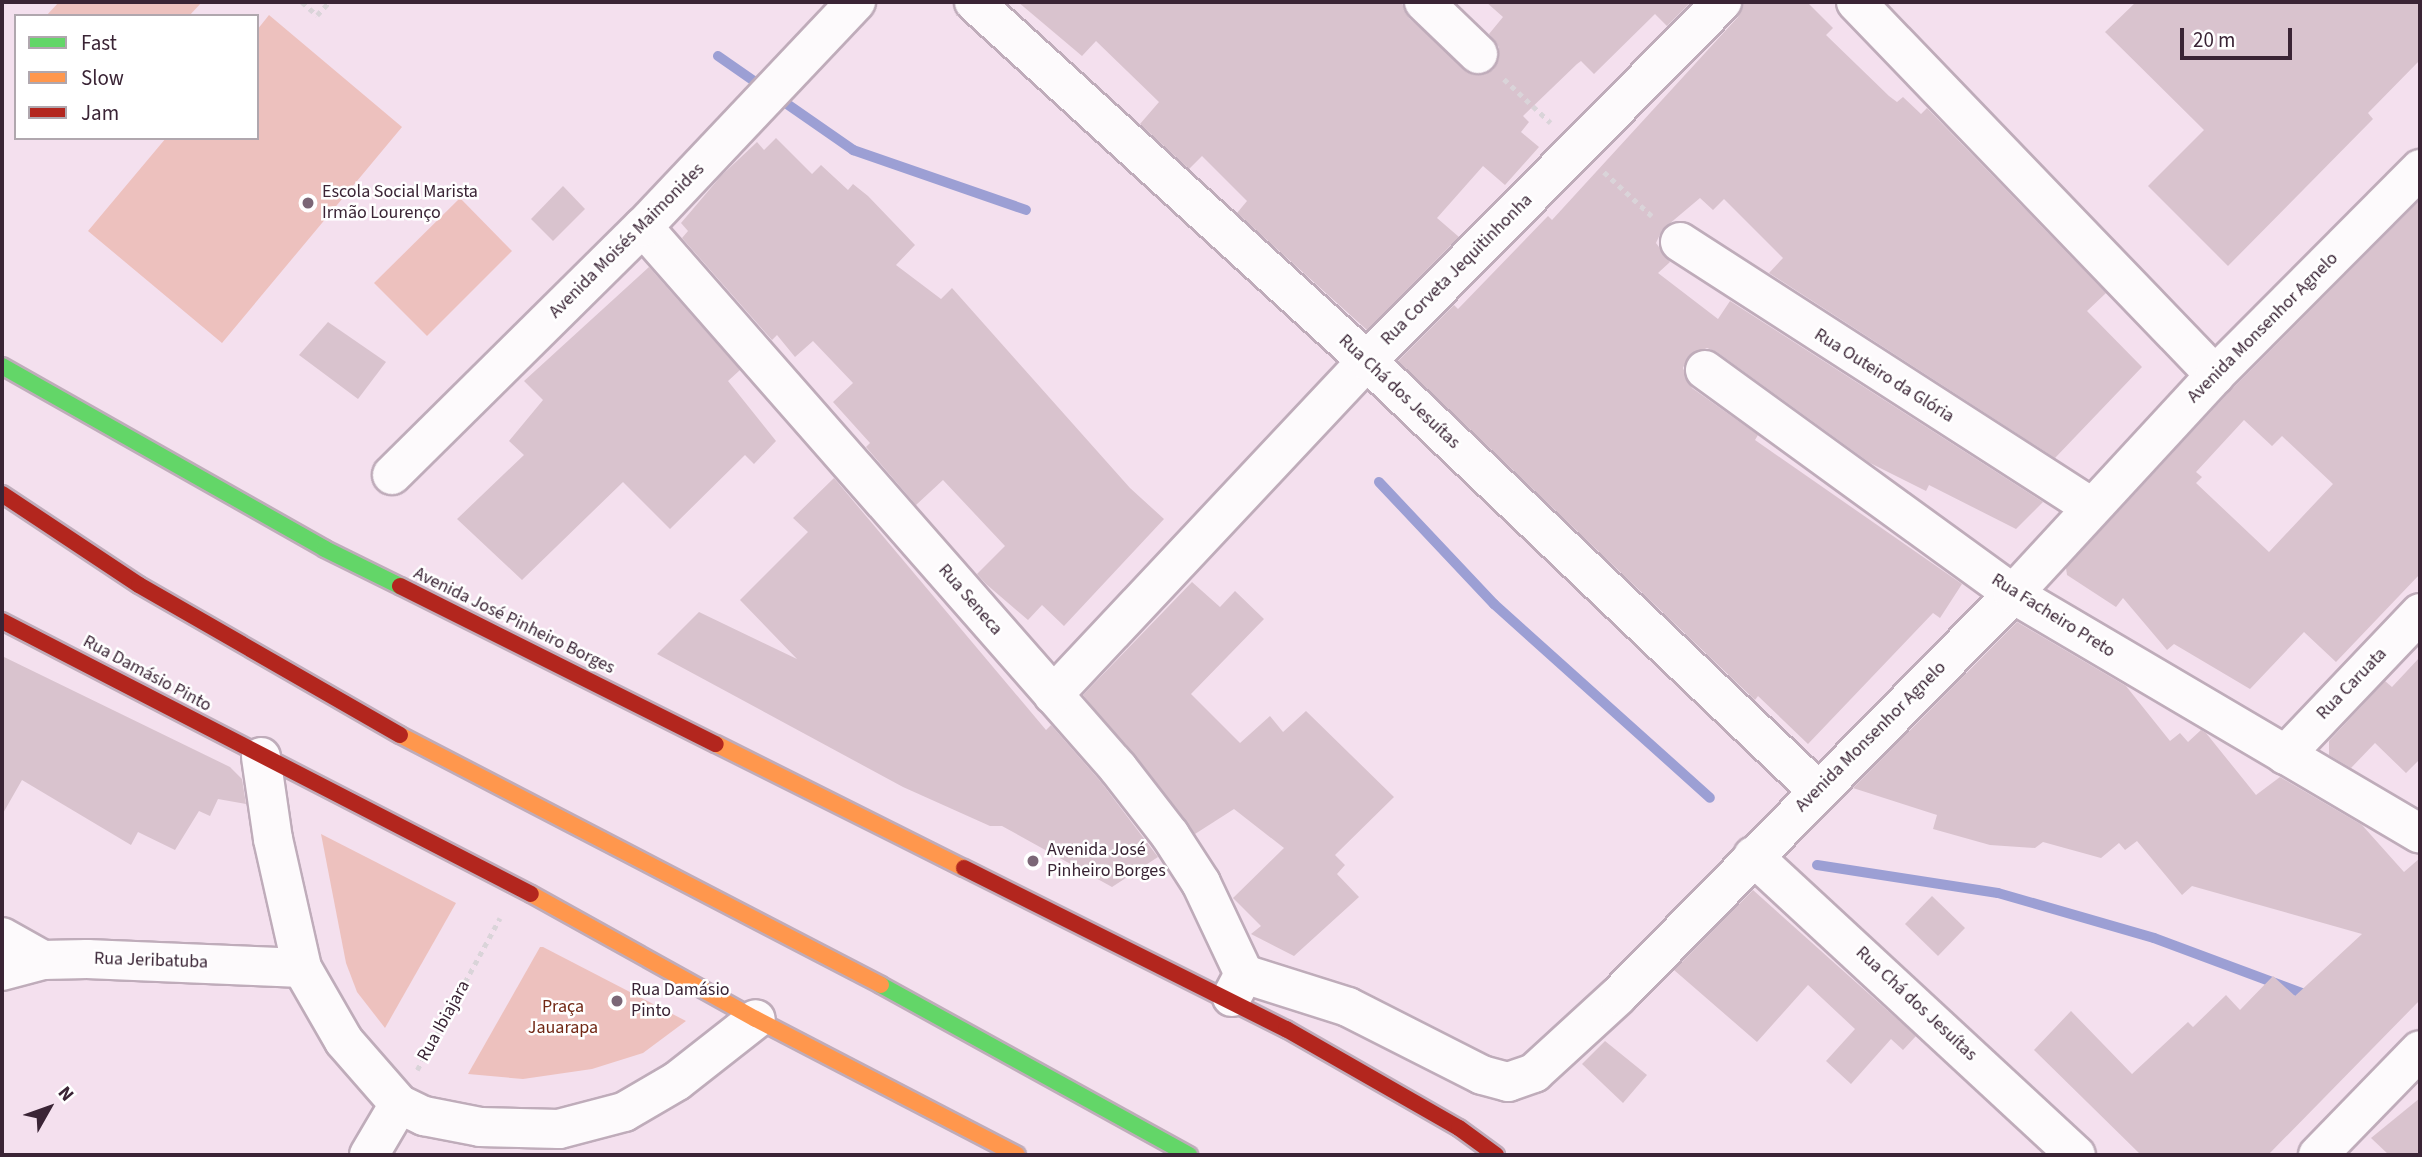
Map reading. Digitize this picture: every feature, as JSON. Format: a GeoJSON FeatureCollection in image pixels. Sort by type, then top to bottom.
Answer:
{"type":"FeatureCollection","features":[{"type":"Feature","properties":{"kind":"main road","name":"Avenida José Pinheiro Borges"},"geometry":{"type":"LineString","coordinates":[[2,366],[325,549],[1237,987],[1460,1128],[1496,1155]]}},
{"type":"Feature","properties":{"kind":"main road"},"geometry":{"type":"LineString","coordinates":[[2,494],[139,585],[382,726],[847,966],[1189,1155]]}},
{"type":"Feature","properties":{"kind":"main road","name":"Rua Damásio Pinto"},"geometry":{"type":"LineString","coordinates":[[2,621],[261,757],[517,886],[756,1019],[1017,1155]]}},
{"type":"Feature","properties":{"kind":"street","name":"Avenida Moisés Maimonides"},"geometry":{"type":"LineString","coordinates":[[392,475],[643,227],[783,84],[856,2]]}},
{"type":"Feature","properties":{"kind":"street","name":"Rua Chá dos Jesuítas"},"geometry":{"type":"LineString","coordinates":[[974,2],[1367,361],[1812,795]]}},
{"type":"Feature","properties":{"kind":"street"},"geometry":{"type":"LineString","coordinates":[[1424,2],[1478,54]]}},
{"type":"Feature","properties":{"kind":"street","name":"Rua Corveta Jequitinhonha"},"geometry":{"type":"LineString","coordinates":[[1053,695],[1367,361],[1722,2]]}},
{"type":"Feature","properties":{"kind":"street"},"geometry":{"type":"LineString","coordinates":[[1857,2],[2215,376]]}},
{"type":"Feature","properties":{"kind":"street","name":"Avenida Monsenhor Agnelo"},"geometry":{"type":"LineString","coordinates":[[1237,987],[1348,1007],[1482,1075],[1508,1082],[1524,1079],[1618,996],[1812,795],[2013,594],[2215,376],[2420,169]]}},
{"type":"Feature","properties":{"kind":"street","name":"Rua Seneca"},"geometry":{"type":"LineString","coordinates":[[643,227],[1053,695],[1170,835],[1201,883],[1237,987]]}},
{"type":"Feature","properties":{"kind":"street","name":"Rua Outeiro da Glória"},"geometry":{"type":"LineString","coordinates":[[1680,242],[2091,507]]}},
{"type":"Feature","properties":{"kind":"street","name":"Rua Facheiro Preto"},"geometry":{"type":"LineString","coordinates":[[1705,370],[2013,594],[2420,834]]}},
{"type":"Feature","properties":{"kind":"street","name":"Rua Caruata"},"geometry":{"type":"LineString","coordinates":[[2284,755],[2420,613]]}},
{"type":"Feature","properties":{"kind":"street"},"geometry":{"type":"LineString","coordinates":[[261,757],[272,839],[302,968],[344,1041],[399,1104],[424,1116],[569,1142],[677,1081],[756,1019]]}},
{"type":"Feature","properties":{"kind":"street","name":"Rua Chá dos Jesuítas"},"geometry":{"type":"LineString","coordinates":[[1757,851],[2076,1155]]}},
{"type":"Feature","properties":{"kind":"street"},"geometry":{"type":"LineString","coordinates":[[2,937],[43,960]]}},
{"type":"Feature","properties":{"kind":"street","name":"Rua Jeribatuba"},"geometry":{"type":"LineString","coordinates":[[2,971],[43,960],[302,968]]}},
{"type":"Feature","properties":{"kind":"street"},"geometry":{"type":"LineString","coordinates":[[2318,1155],[2420,1049]]}},
{"type":"Feature","properties":{"kind":"street"},"geometry":{"type":"LineString","coordinates":[[369,1155],[399,1104]]}},
{"type":"Feature","properties":{"kind":"path"},"geometry":{"type":"LineString","coordinates":[[302,2],[317,15],[329,2]]}},
{"type":"Feature","properties":{"kind":"path","name":"Rua Ibiajara"},"geometry":{"type":"LineString","coordinates":[[399,1104],[517,886]]}},
{"type":"Feature","properties":{"kind":"green space"},"geometry":{"type":"Polygon","coordinates":[[[59,2],[202,2],[191,14],[48,14],[59,2]]]}},
{"type":"Feature","properties":{"kind":"green space"},"geometry":{"type":"Polygon","coordinates":[[[269,15],[402,127],[222,343],[88,231],[164,140],[259,140],[259,28],[269,15]]]}},
{"type":"Feature","properties":{"kind":"green space"},"geometry":{"type":"Polygon","coordinates":[[[460,198],[512,251],[427,336],[374,283],[460,198]]]}},
{"type":"Feature","properties":{"kind":"green space"},"geometry":{"type":"Polygon","coordinates":[[[321,834],[456,903],[385,1028],[357,992],[346,963],[321,834]]]}},
{"type":"Feature","properties":{"kind":"green space","name":"Praça Jauarapa"},"geometry":{"type":"Polygon","coordinates":[[[540,947],[686,1021],[643,1053],[592,1069],[523,1079],[468,1074],[540,947]]]}},
{"type":"Feature","properties":{"kind":"building"},"geometry":{"type":"Polygon","coordinates":[[[1018,2],[1401,2],[1409,18],[1473,75],[1493,70],[1499,59],[1499,47],[1489,34],[1503,17],[1486,2],[1691,2],[1667,26],[1655,14],[1594,74],[1581,61],[1523,116],[1529,122],[1521,132],[1539,147],[1505,185],[1483,166],[1437,218],[1459,237],[1367,330],[1237,213],[1247,201],[1202,156],[1189,169],[1140,124],[1159,102],[1096,41],[1082,56],[1018,2]]]}},
{"type":"Feature","properties":{"kind":"building"},"geometry":{"type":"Polygon","coordinates":[[[1743,2],[1807,2],[1833,28],[1826,35],[1889,96],[1897,102],[1903,97],[1921,114],[1927,108],[2106,293],[2087,311],[2142,367],[2055,458],[1769,273],[1783,258],[1724,199],[1713,210],[1700,198],[1662,230],[1656,243],[1670,262],[1658,273],[1718,319],[1730,301],[2043,502],[2016,529],[1929,485],[1926,491],[1870,463],[1717,352],[1707,348],[1688,357],[1683,368],[1692,388],[1758,435],[1755,440],[1962,584],[1940,618],[1933,613],[1808,744],[1758,696],[1755,700],[1398,361],[1454,305],[1458,309],[1548,216],[1552,220],[1738,17],[1743,2]]]}},
{"type":"Feature","properties":{"kind":"building"},"geometry":{"type":"Polygon","coordinates":[[[2136,2],[2420,2],[2420,60],[2368,113],[2373,119],[2228,266],[2148,186],[2204,130],[2105,32],[2136,2]]]}},
{"type":"Feature","properties":{"kind":"building"},"geometry":{"type":"Polygon","coordinates":[[[776,138],[812,174],[821,165],[848,190],[853,184],[868,196],[915,245],[896,265],[941,299],[952,288],[1130,488],[1164,519],[1064,626],[1042,605],[1028,620],[986,584],[977,574],[1005,546],[943,480],[916,505],[866,447],[870,443],[833,402],[853,383],[813,341],[795,357],[777,335],[772,340],[682,238],[688,231],[681,223],[721,176],[757,142],[764,150],[776,138]]]}},
{"type":"Feature","properties":{"kind":"building"},"geometry":{"type":"Polygon","coordinates":[[[563,186],[585,209],[553,241],[531,219],[563,186]]]}},
{"type":"Feature","properties":{"kind":"building"},"geometry":{"type":"Polygon","coordinates":[[[2420,200],[2420,574],[2336,662],[2304,632],[2250,689],[2174,644],[2167,650],[2123,598],[2116,607],[2067,575],[2066,568],[2231,390],[2420,200]],[[2244,420],[2196,472],[2202,477],[2196,483],[2269,552],[2333,484],[2282,436],[2272,446],[2244,420]]]}},
{"type":"Feature","properties":{"kind":"building"},"geometry":{"type":"Polygon","coordinates":[[[649,267],[740,370],[728,381],[776,441],[754,464],[745,455],[670,529],[623,482],[522,580],[457,519],[524,455],[509,441],[543,400],[524,381],[649,267]]]}},
{"type":"Feature","properties":{"kind":"building"},"geometry":{"type":"Polygon","coordinates":[[[328,322],[386,362],[358,399],[299,355],[328,322]]]}},
{"type":"Feature","properties":{"kind":"building"},"geometry":{"type":"Polygon","coordinates":[[[834,478],[1046,730],[1051,725],[1101,782],[1158,857],[1112,887],[1002,826],[990,826],[903,787],[657,654],[699,612],[797,659],[740,600],[808,532],[793,518],[834,478]]]}},
{"type":"Feature","properties":{"kind":"building"},"geometry":{"type":"Polygon","coordinates":[[[1192,582],[1220,607],[1235,591],[1264,619],[1191,694],[1240,743],[1270,716],[1283,732],[1306,711],[1394,797],[1335,855],[1345,865],[1337,874],[1359,897],[1294,956],[1251,934],[1261,926],[1233,898],[1284,848],[1234,809],[1195,834],[1083,695],[1192,582]]]}},
{"type":"Feature","properties":{"kind":"building"},"geometry":{"type":"Polygon","coordinates":[[[2017,622],[2126,686],[2170,741],[2180,733],[2188,742],[2201,730],[2206,733],[2256,795],[2280,777],[2362,825],[2404,872],[2420,858],[2420,1000],[2268,1155],[2141,1155],[2034,1050],[2071,1011],[2132,1074],[2188,1022],[2193,1027],[2226,995],[2240,1010],[2273,976],[2295,996],[2362,934],[2192,886],[2182,895],[2137,841],[2125,850],[2119,843],[2101,858],[2043,842],[2035,848],[1990,845],[1933,829],[1937,815],[1853,788],[2017,622]]]}},
{"type":"Feature","properties":{"kind":"building"},"geometry":{"type":"Polygon","coordinates":[[[2,656],[230,767],[242,779],[246,804],[218,799],[210,816],[199,811],[175,850],[138,832],[131,845],[22,780],[2,815],[2,656]]]}},
{"type":"Feature","properties":{"kind":"building"},"geometry":{"type":"Polygon","coordinates":[[[2420,657],[2420,759],[2406,773],[2375,743],[2351,768],[2329,755],[2329,741],[2385,681],[2392,687],[2420,657]]]}},
{"type":"Feature","properties":{"kind":"building"},"geometry":{"type":"Polygon","coordinates":[[[1753,890],[1916,1036],[1903,1050],[1891,1039],[1851,1084],[1826,1061],[1855,1029],[1808,985],[1757,1042],[1674,970],[1753,890]]]}},
{"type":"Feature","properties":{"kind":"building"},"geometry":{"type":"Polygon","coordinates":[[[1932,896],[1965,928],[1938,956],[1905,924],[1932,896]]]}},
{"type":"Feature","properties":{"kind":"building"},"geometry":{"type":"Polygon","coordinates":[[[1605,1041],[1647,1075],[1623,1103],[1582,1064],[1605,1041]]]}},
{"type":"Feature","properties":{"kind":"building"},"geometry":{"type":"Polygon","coordinates":[[[2420,1098],[2420,1155],[2389,1155],[2371,1138],[2420,1098]]]}},
{"type":"Feature","properties":{"kind":"waterway"},"geometry":{"type":"LineString","coordinates":[[718,56],[853,150],[1026,210]]}},
{"type":"Feature","properties":{"kind":"waterway"},"geometry":{"type":"LineString","coordinates":[[1379,482],[1494,604],[1710,798]]}},
{"type":"Feature","properties":{"kind":"waterway"},"geometry":{"type":"LineString","coordinates":[[1817,865],[1998,893],[2154,938],[2310,996]]}},
{"type":"Feature","properties":{"kind":"traffic: fast"},"geometry":{"type":"LineString","coordinates":[[2,366],[325,549],[400,586]]}},
{"type":"Feature","properties":{"kind":"traffic: fast"},"geometry":{"type":"LineString","coordinates":[[881,985],[1189,1155]]}},
{"type":"Feature","properties":{"kind":"traffic: slow"},"geometry":{"type":"LineString","coordinates":[[400,735],[881,985]]}},
{"type":"Feature","properties":{"kind":"traffic: slow"},"geometry":{"type":"LineString","coordinates":[[716,744],[964,868]]}},
{"type":"Feature","properties":{"kind":"traffic: slow"},"geometry":{"type":"LineString","coordinates":[[531,894],[756,1019],[1017,1155]]}},
{"type":"Feature","properties":{"kind":"traffic: jam"},"geometry":{"type":"LineString","coordinates":[[2,494],[139,585],[400,735]]}},
{"type":"Feature","properties":{"kind":"traffic: jam"},"geometry":{"type":"LineString","coordinates":[[400,586],[716,744]]}},
{"type":"Feature","properties":{"kind":"traffic: jam"},"geometry":{"type":"LineString","coordinates":[[2,621],[531,894]]}},
{"type":"Feature","properties":{"kind":"traffic: jam"},"geometry":{"type":"LineString","coordinates":[[964,868],[1286,1029],[1459,1128],[1496,1155]]}},
{"type":"Feature","properties":{"kind":"place","name":"Escola Social Marista Irmão Lourenço"},"geometry":{"type":"Point","coordinates":[308,203]}},
{"type":"Feature","properties":{"kind":"place","name":"Avenida José Pinheiro Borges"},"geometry":{"type":"Point","coordinates":[1033,861]}},
{"type":"Feature","properties":{"kind":"place","name":"Rua Damásio Pinto"},"geometry":{"type":"Point","coordinates":[617,1001]}}]}
